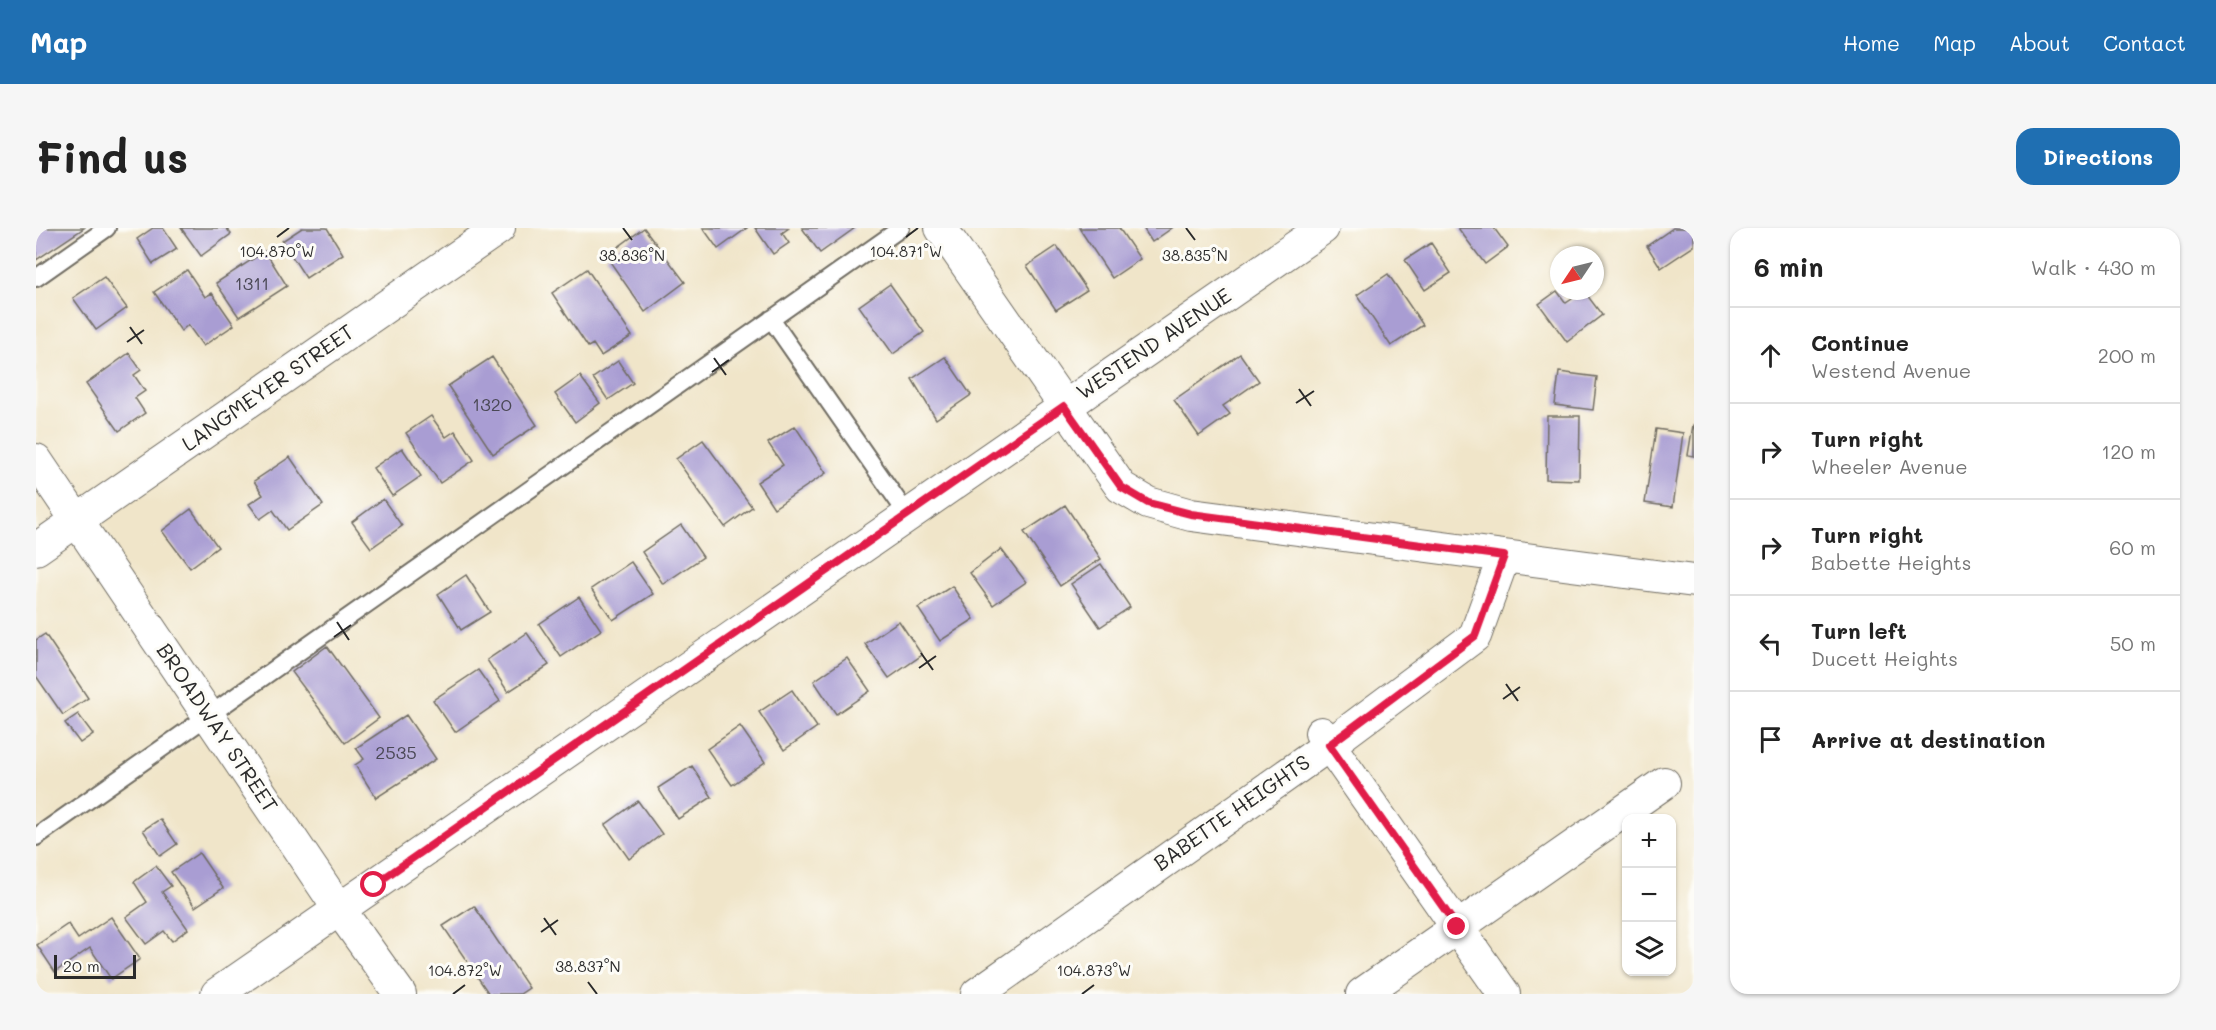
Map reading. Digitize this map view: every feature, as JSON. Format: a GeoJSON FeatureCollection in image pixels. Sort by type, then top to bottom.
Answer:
{"type":"FeatureCollection","features":[{"type":"Feature","properties":{"kind":"street","name":"LANGMEYER STREET"},"geometry":{"type":"LineString","coordinates":[[36,549],[499,228]]}},
{"type":"Feature","properties":{"kind":"street"},"geometry":{"type":"LineString","coordinates":[[941,228],[1121,487],[1148,503],[1191,514],[1694,581]]}},
{"type":"Feature","properties":{"kind":"street","name":"WESTEND AVENUE"},"geometry":{"type":"LineString","coordinates":[[217,994],[1323,228]]}},
{"type":"Feature","properties":{"kind":"street","name":"BROADWAY STREET"},"geometry":{"type":"LineString","coordinates":[[36,460],[339,909],[400,994]]}},
{"type":"Feature","properties":{"kind":"street","name":"BABETTE HEIGHTS"},"geometry":{"type":"LineString","coordinates":[[976,994],[1325,739],[1475,636],[1504,556]]}},
{"type":"Feature","properties":{"kind":"street"},"geometry":{"type":"LineString","coordinates":[[1325,739],[1504,994]]}},
{"type":"Feature","properties":{"kind":"street"},"geometry":{"type":"LineString","coordinates":[[1362,994],[1664,783]]}},
{"type":"Feature","properties":{"kind":"lane"},"geometry":{"type":"LineString","coordinates":[[36,278],[107,228]]}},
{"type":"Feature","properties":{"kind":"lane"},"geometry":{"type":"LineString","coordinates":[[36,837],[901,228]]}},
{"type":"Feature","properties":{"kind":"lane"},"geometry":{"type":"LineString","coordinates":[[771,319],[907,514]]}},
{"type":"Feature","properties":{"kind":"building"},"geometry":{"type":"Polygon","coordinates":[[[36,228],[84,228],[36,260],[36,228]]]}},
{"type":"Feature","properties":{"kind":"building"},"geometry":{"type":"Polygon","coordinates":[[[153,228],[163,228],[177,249],[153,264],[137,239],[153,228]]]}},
{"type":"Feature","properties":{"kind":"building"},"geometry":{"type":"Polygon","coordinates":[[[181,228],[226,228],[231,234],[201,256],[181,228]]]}},
{"type":"Feature","properties":{"kind":"building"},"geometry":{"type":"Polygon","coordinates":[[[302,228],[327,228],[343,254],[306,278],[282,241],[302,228]]]}},
{"type":"Feature","properties":{"kind":"building"},"geometry":{"type":"Polygon","coordinates":[[[644,228],[685,282],[645,312],[606,256],[644,228]]]}},
{"type":"Feature","properties":{"kind":"building"},"geometry":{"type":"Polygon","coordinates":[[[703,228],[747,228],[718,249],[703,228]]]}},
{"type":"Feature","properties":{"kind":"building"},"geometry":{"type":"Polygon","coordinates":[[[755,228],[789,228],[782,233],[789,243],[773,254],[755,228]]]}},
{"type":"Feature","properties":{"kind":"building"},"geometry":{"type":"Polygon","coordinates":[[[802,228],[855,228],[820,253],[802,228]]]}},
{"type":"Feature","properties":{"kind":"building"},"geometry":{"type":"Polygon","coordinates":[[[1079,228],[1119,228],[1140,259],[1112,278],[1079,228]]]}},
{"type":"Feature","properties":{"kind":"building"},"geometry":{"type":"Polygon","coordinates":[[[1143,228],[1172,228],[1152,242],[1143,228]]]}},
{"type":"Feature","properties":{"kind":"building"},"geometry":{"type":"Polygon","coordinates":[[[1458,228],[1494,228],[1508,247],[1485,264],[1458,228]]]}},
{"type":"Feature","properties":{"kind":"building"},"geometry":{"type":"Polygon","coordinates":[[[1673,228],[1694,228],[1694,246],[1661,268],[1647,246],[1673,228]]]}},
{"type":"Feature","properties":{"kind":"building"},"geometry":{"type":"Polygon","coordinates":[[[1431,243],[1451,273],[1425,290],[1405,260],[1431,243]]]}},
{"type":"Feature","properties":{"kind":"building"},"geometry":{"type":"Polygon","coordinates":[[[1057,246],[1087,290],[1056,310],[1027,266],[1057,246]]]}},
{"type":"Feature","properties":{"kind":"building"},"geometry":{"type":"Polygon","coordinates":[[[265,251],[287,286],[239,317],[216,283],[265,251]]]}},
{"type":"Feature","properties":{"kind":"building"},"geometry":{"type":"Polygon","coordinates":[[[587,269],[632,336],[601,356],[593,344],[588,347],[552,293],[587,269]]]}},
{"type":"Feature","properties":{"kind":"building"},"geometry":{"type":"Polygon","coordinates":[[[187,270],[205,297],[212,293],[234,325],[203,346],[188,325],[181,331],[154,292],[187,270]]]}},
{"type":"Feature","properties":{"kind":"building"},"geometry":{"type":"Polygon","coordinates":[[[1388,274],[1423,325],[1391,346],[1357,295],[1388,274]]]}},
{"type":"Feature","properties":{"kind":"building"},"geometry":{"type":"Polygon","coordinates":[[[104,277],[127,308],[96,330],[73,298],[104,277]]]}},
{"type":"Feature","properties":{"kind":"building"},"geometry":{"type":"Polygon","coordinates":[[[890,284],[924,332],[893,354],[859,306],[890,284]]]}},
{"type":"Feature","properties":{"kind":"building"},"geometry":{"type":"Polygon","coordinates":[[[1550,296],[1550,300],[1564,300],[1566,303],[1570,300],[1591,300],[1602,315],[1567,342],[1539,304],[1550,296]]]}},
{"type":"Feature","properties":{"kind":"building"},"geometry":{"type":"Polygon","coordinates":[[[129,353],[141,370],[134,375],[145,391],[135,398],[145,413],[119,431],[86,384],[129,353]]]}},
{"type":"Feature","properties":{"kind":"building"},"geometry":{"type":"Polygon","coordinates":[[[1240,354],[1259,381],[1223,406],[1230,414],[1199,436],[1174,400],[1240,354]]]}},
{"type":"Feature","properties":{"kind":"building"},"geometry":{"type":"Polygon","coordinates":[[[492,357],[537,425],[493,454],[448,386],[492,357]]]}},
{"type":"Feature","properties":{"kind":"building"},"geometry":{"type":"Polygon","coordinates":[[[945,357],[971,395],[936,419],[912,379],[945,357]]]}},
{"type":"Feature","properties":{"kind":"building"},"geometry":{"type":"Polygon","coordinates":[[[618,361],[633,383],[608,400],[593,378],[618,361]]]}},
{"type":"Feature","properties":{"kind":"building"},"geometry":{"type":"Polygon","coordinates":[[[1559,372],[1597,377],[1593,410],[1555,405],[1559,372]]]}},
{"type":"Feature","properties":{"kind":"building"},"geometry":{"type":"Polygon","coordinates":[[[580,376],[600,403],[575,422],[555,394],[580,376]]]}},
{"type":"Feature","properties":{"kind":"building"},"geometry":{"type":"Polygon","coordinates":[[[431,416],[446,437],[455,431],[474,460],[440,483],[406,433],[431,416]]]}},
{"type":"Feature","properties":{"kind":"building"},"geometry":{"type":"Polygon","coordinates":[[[1547,416],[1580,416],[1579,480],[1546,479],[1547,416]]]}},
{"type":"Feature","properties":{"kind":"building"},"geometry":{"type":"Polygon","coordinates":[[[795,426],[826,473],[774,508],[757,482],[783,465],[768,443],[795,426]]]}},
{"type":"Feature","properties":{"kind":"building"},"geometry":{"type":"Polygon","coordinates":[[[1694,426],[1694,456],[1688,455],[1694,426]]]}},
{"type":"Feature","properties":{"kind":"building"},"geometry":{"type":"Polygon","coordinates":[[[1656,429],[1683,433],[1673,507],[1645,503],[1656,429]]]}},
{"type":"Feature","properties":{"kind":"building"},"geometry":{"type":"Polygon","coordinates":[[[703,440],[752,507],[725,527],[676,459],[703,440]]]}},
{"type":"Feature","properties":{"kind":"building"},"geometry":{"type":"Polygon","coordinates":[[[402,448],[421,476],[392,496],[373,468],[402,448]]]}},
{"type":"Feature","properties":{"kind":"building"},"geometry":{"type":"Polygon","coordinates":[[[290,457],[323,505],[287,530],[273,510],[260,519],[249,504],[263,495],[254,481],[290,457]]]}},
{"type":"Feature","properties":{"kind":"building"},"geometry":{"type":"Polygon","coordinates":[[[383,499],[402,526],[371,548],[352,522],[383,499]]]}},
{"type":"Feature","properties":{"kind":"building"},"geometry":{"type":"Polygon","coordinates":[[[1065,505],[1101,559],[1060,586],[1024,532],[1065,505]]]}},
{"type":"Feature","properties":{"kind":"building"},"geometry":{"type":"Polygon","coordinates":[[[191,509],[218,547],[190,568],[162,531],[191,509]]]}},
{"type":"Feature","properties":{"kind":"building"},"geometry":{"type":"Polygon","coordinates":[[[681,525],[703,557],[663,584],[642,552],[681,525]]]}},
{"type":"Feature","properties":{"kind":"building"},"geometry":{"type":"Polygon","coordinates":[[[1001,549],[1026,582],[993,605],[970,573],[1001,549]]]}},
{"type":"Feature","properties":{"kind":"building"},"geometry":{"type":"Polygon","coordinates":[[[631,562],[653,594],[613,620],[591,589],[631,562]]]}},
{"type":"Feature","properties":{"kind":"building"},"geometry":{"type":"Polygon","coordinates":[[[1101,564],[1130,607],[1100,627],[1071,584],[1101,564]]]}},
{"type":"Feature","properties":{"kind":"building"},"geometry":{"type":"Polygon","coordinates":[[[466,575],[490,612],[461,630],[438,594],[466,575]]]}},
{"type":"Feature","properties":{"kind":"building"},"geometry":{"type":"Polygon","coordinates":[[[952,586],[974,619],[940,641],[918,608],[952,586]]]}},
{"type":"Feature","properties":{"kind":"building"},"geometry":{"type":"Polygon","coordinates":[[[579,597],[601,630],[561,657],[539,624],[579,597]]]}},
{"type":"Feature","properties":{"kind":"building"},"geometry":{"type":"Polygon","coordinates":[[[899,621],[922,655],[889,678],[865,644],[899,621]]]}},
{"type":"Feature","properties":{"kind":"building"},"geometry":{"type":"Polygon","coordinates":[[[527,633],[549,665],[508,692],[487,660],[527,633]]]}},
{"type":"Feature","properties":{"kind":"building"},"geometry":{"type":"Polygon","coordinates":[[[45,634],[88,698],[63,715],[36,676],[36,640],[45,634]]]}},
{"type":"Feature","properties":{"kind":"building"},"geometry":{"type":"Polygon","coordinates":[[[327,646],[379,718],[345,743],[292,672],[327,646]]]}},
{"type":"Feature","properties":{"kind":"building"},"geometry":{"type":"Polygon","coordinates":[[[847,658],[870,691],[836,714],[814,681],[847,658]]]}},
{"type":"Feature","properties":{"kind":"building"},"geometry":{"type":"Polygon","coordinates":[[[478,670],[500,701],[455,732],[433,700],[478,670]]]}},
{"type":"Feature","properties":{"kind":"building"},"geometry":{"type":"Polygon","coordinates":[[[792,690],[817,727],[784,750],[759,712],[792,690]]]}},
{"type":"Feature","properties":{"kind":"building"},"geometry":{"type":"Polygon","coordinates":[[[78,714],[93,734],[80,743],[65,723],[78,714]]]}},
{"type":"Feature","properties":{"kind":"building"},"geometry":{"type":"Polygon","coordinates":[[[406,715],[436,759],[376,798],[355,765],[364,759],[356,748],[406,715]]]}},
{"type":"Feature","properties":{"kind":"building"},"geometry":{"type":"Polygon","coordinates":[[[740,726],[765,762],[732,785],[707,749],[740,726]]]}},
{"type":"Feature","properties":{"kind":"building"},"geometry":{"type":"Polygon","coordinates":[[[692,766],[712,797],[678,819],[658,788],[692,766]]]}},
{"type":"Feature","properties":{"kind":"building"},"geometry":{"type":"Polygon","coordinates":[[[638,801],[662,834],[629,859],[605,825],[638,801]]]}},
{"type":"Feature","properties":{"kind":"building"},"geometry":{"type":"Polygon","coordinates":[[[160,819],[177,844],[160,856],[143,830],[160,819]]]}},
{"type":"Feature","properties":{"kind":"building"},"geometry":{"type":"Polygon","coordinates":[[[199,853],[223,888],[195,907],[171,872],[199,853]]]}},
{"type":"Feature","properties":{"kind":"building"},"geometry":{"type":"Polygon","coordinates":[[[156,866],[171,886],[162,892],[188,929],[172,941],[164,931],[146,944],[126,917],[147,902],[134,882],[156,866]]]}},
{"type":"Feature","properties":{"kind":"building"},"geometry":{"type":"Polygon","coordinates":[[[474,906],[529,988],[520,994],[489,994],[443,926],[474,906]]]}},
{"type":"Feature","properties":{"kind":"building"},"geometry":{"type":"Polygon","coordinates":[[[111,917],[140,959],[111,979],[90,948],[55,972],[37,945],[68,924],[78,939],[111,917]]]}},
{"type":"Feature","properties":{"kind":"route"},"geometry":{"type":"LineString","coordinates":[[374,885],[1064,406],[1121,487],[1148,503],[1191,514],[1504,556],[1475,636],[1329,745],[1457,927]]}}]}
